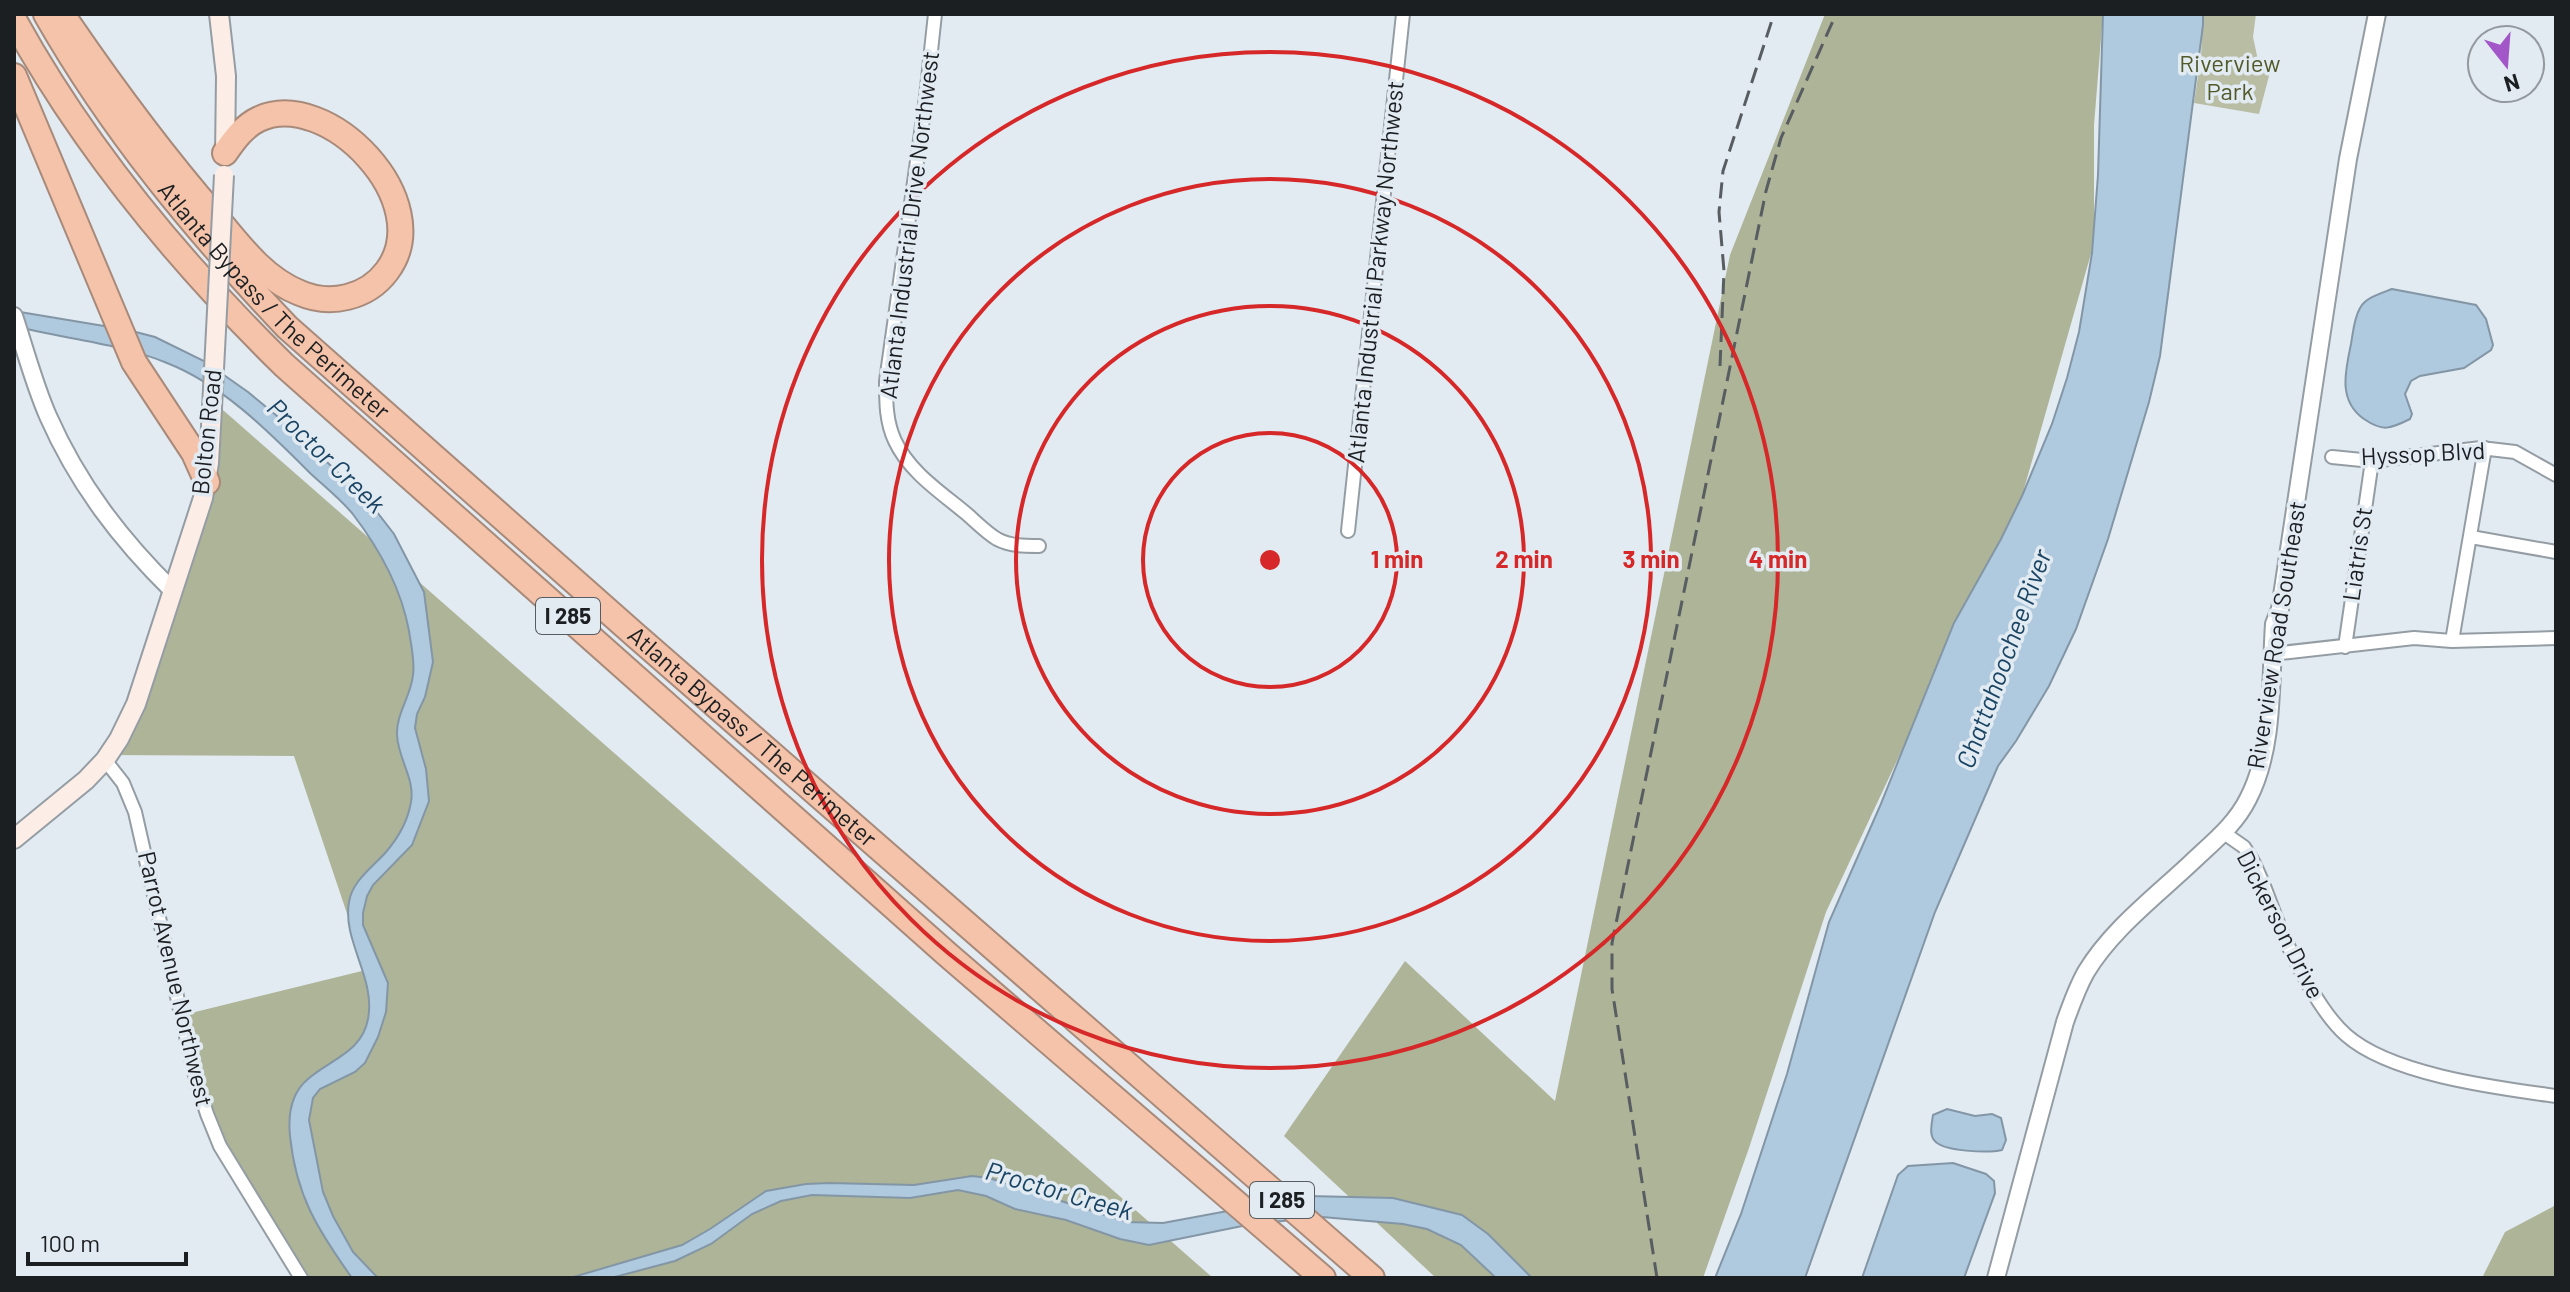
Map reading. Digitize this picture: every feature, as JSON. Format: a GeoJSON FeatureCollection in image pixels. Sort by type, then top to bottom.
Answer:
{"type":"FeatureCollection","features":[{"type":"Feature","properties":{"kind":"highway","name":"Atlanta Bypass / The Perimeter"},"geometry":{"type":"LineString","coordinates":[[46,14],[92,91],[154,176],[234,271],[287,327],[1372,1278]]}},
{"type":"Feature","properties":{"kind":"highway"},"geometry":{"type":"LineString","coordinates":[[61,14],[165,159],[267,273],[300,294],[338,300],[365,291],[387,272],[394,260],[401,232],[396,201],[379,169],[350,140],[303,116],[280,114],[253,122],[242,131],[224,164]]}},
{"type":"Feature","properties":{"kind":"highway","name":"Atlanta Bypass / The Perimeter"},"geometry":{"type":"LineString","coordinates":[[14,20],[100,157],[181,258],[263,344],[948,955],[1315,1271]]}},
{"type":"Feature","properties":{"kind":"highway"},"geometry":{"type":"LineString","coordinates":[[14,76],[134,362],[194,453],[207,482]]}},
{"type":"Feature","properties":{"kind":"main road","name":"Bolton Road"},"geometry":{"type":"LineString","coordinates":[[14,839],[65,799],[105,760],[119,739],[136,704],[207,482],[224,164],[226,76],[219,14]]}},
{"type":"Feature","properties":{"kind":"street","name":"Atlanta Industrial Drive Northwest"},"geometry":{"type":"LineString","coordinates":[[935,14],[925,109],[886,381],[889,424],[906,460],[989,533],[1017,546],[1039,546]]}},
{"type":"Feature","properties":{"kind":"street","name":"Atlanta Industrial Parkway Northwest"},"geometry":{"type":"LineString","coordinates":[[1348,531],[1403,14]]}},
{"type":"Feature","properties":{"kind":"street","name":"Riverview Road Southeast"},"geometry":{"type":"LineString","coordinates":[[1996,1278],[2074,996],[2094,960],[2121,929],[2224,833],[2239,815],[2258,775],[2266,739],[2274,624],[2280,609],[2312,413],[2348,159],[2377,14]]}},
{"type":"Feature","properties":{"kind":"street"},"geometry":{"type":"LineString","coordinates":[[14,316],[46,412],[65,453],[111,524],[173,591]]}},
{"type":"Feature","properties":{"kind":"street"},"geometry":{"type":"LineString","coordinates":[[2452,641],[2485,448]]}},
{"type":"Feature","properties":{"kind":"street","name":"Hyssop Blvd"},"geometry":{"type":"LineString","coordinates":[[2332,457],[2372,461],[2485,448],[2515,452],[2556,475]]}},
{"type":"Feature","properties":{"kind":"street","name":"Liatris St"},"geometry":{"type":"LineString","coordinates":[[2345,647],[2372,461]]}},
{"type":"Feature","properties":{"kind":"street"},"geometry":{"type":"LineString","coordinates":[[2471,537],[2556,552]]}},
{"type":"Feature","properties":{"kind":"street"},"geometry":{"type":"LineString","coordinates":[[2272,654],[2414,638],[2452,641],[2556,638]]}},
{"type":"Feature","properties":{"kind":"street","name":"Parrot Avenue Northwest"},"geometry":{"type":"LineString","coordinates":[[105,760],[123,783],[135,812],[196,1080],[207,1114],[220,1146],[301,1278]]}},
{"type":"Feature","properties":{"kind":"street","name":"Dickerson Drive"},"geometry":{"type":"LineString","coordinates":[[2224,833],[2244,847],[2251,858],[2285,940],[2320,1004],[2345,1035],[2382,1057],[2430,1073],[2478,1085],[2556,1096]]}},
{"type":"Feature","properties":{"kind":"green space"},"geometry":{"type":"Polygon","coordinates":[[[1825,14],[2103,14],[2094,125],[2094,243],[2016,517],[1939,671],[1826,912],[1703,1278],[1436,1278],[1284,1136],[1405,961],[1555,1101],[1730,255],[1825,14]]]}},
{"type":"Feature","properties":{"kind":"green space","name":"Riverview Park"},"geometry":{"type":"Polygon","coordinates":[[[2203,14],[2256,14],[2253,37],[2259,65],[2270,72],[2259,114],[2194,103],[2203,14]]]}},
{"type":"Feature","properties":{"kind":"green space"},"geometry":{"type":"Polygon","coordinates":[[[207,396],[1213,1278],[295,1278],[217,1135],[175,1017],[366,970],[294,756],[102,755],[167,608],[209,501],[207,396]]]}},
{"type":"Feature","properties":{"kind":"green space"},"geometry":{"type":"Polygon","coordinates":[[[2556,1205],[2556,1278],[2482,1278],[2505,1232],[2556,1205]]]}},
{"type":"Feature","properties":{"kind":"water","name":"Chattahoochee River"},"geometry":{"type":"Polygon","coordinates":[[[2103,14],[2203,14],[2160,356],[2108,539],[2076,629],[2049,686],[1998,766],[1935,912],[1805,1278],[1715,1278],[1741,1214],[1787,1074],[1829,922],[1954,623],[2022,496],[2067,378],[2079,332],[2092,253],[2098,175],[2103,14]]]}},
{"type":"Feature","properties":{"kind":"water"},"geometry":{"type":"Polygon","coordinates":[[[2392,289],[2476,305],[2486,319],[2493,345],[2491,350],[2464,368],[2420,376],[2411,381],[2405,394],[2412,414],[2410,419],[2392,427],[2382,427],[2364,419],[2350,404],[2346,375],[2360,308],[2370,298],[2392,289]]]}},
{"type":"Feature","properties":{"kind":"water"},"geometry":{"type":"Polygon","coordinates":[[[14,311],[155,337],[204,361],[288,425],[370,503],[394,534],[424,592],[433,662],[415,728],[426,769],[429,801],[412,845],[373,885],[363,913],[363,925],[388,983],[386,1012],[365,1063],[355,1072],[320,1089],[313,1098],[309,1120],[323,1192],[333,1216],[353,1252],[378,1278],[352,1278],[310,1212],[297,1177],[290,1121],[294,1098],[302,1085],[352,1047],[365,1030],[368,1019],[367,989],[350,931],[349,902],[359,881],[398,835],[411,802],[411,785],[397,735],[413,670],[409,631],[401,599],[380,554],[352,513],[262,426],[226,397],[188,372],[149,356],[14,326],[14,311]]]}},
{"type":"Feature","properties":{"kind":"water"},"geometry":{"type":"Polygon","coordinates":[[[1947,1109],[1975,1116],[1992,1114],[2001,1118],[2006,1140],[2002,1150],[1966,1151],[1939,1144],[1932,1135],[1933,1115],[1947,1109]]]}},
{"type":"Feature","properties":{"kind":"water"},"geometry":{"type":"Polygon","coordinates":[[[1953,1163],[1986,1174],[1994,1181],[1995,1193],[1964,1278],[1862,1278],[1898,1175],[1908,1166],[1953,1163]]]}},
{"type":"Feature","properties":{"kind":"water"},"geometry":{"type":"Polygon","coordinates":[[[972,1176],[989,1178],[1127,1222],[1163,1223],[1309,1196],[1393,1198],[1462,1215],[1488,1234],[1532,1278],[1496,1278],[1461,1245],[1427,1229],[1403,1224],[1322,1217],[1252,1224],[1149,1245],[1120,1239],[1066,1220],[1015,1209],[986,1196],[958,1190],[910,1198],[812,1195],[781,1201],[752,1214],[711,1244],[675,1261],[611,1278],[570,1278],[682,1245],[766,1191],[829,1183],[914,1185],[972,1176]]]}},
{"type":"Feature","properties":{"kind":"railway"},"geometry":{"type":"LineString","coordinates":[[1720,366],[1724,271],[1719,212],[1723,171],[1774,14]]}},
{"type":"Feature","properties":{"kind":"railway"},"geometry":{"type":"LineString","coordinates":[[1657,1278],[1612,989],[1612,943],[1766,191],[1781,138],[1836,14]]}},
{"type":"Feature","properties":{"kind":"water label","name":"Proctor Creek"},"geometry":{"type":"Point","coordinates":[326,456]}},
{"type":"Feature","properties":{"kind":"water label","name":"Proctor Creek"},"geometry":{"type":"Point","coordinates":[1059,1191]}}]}
